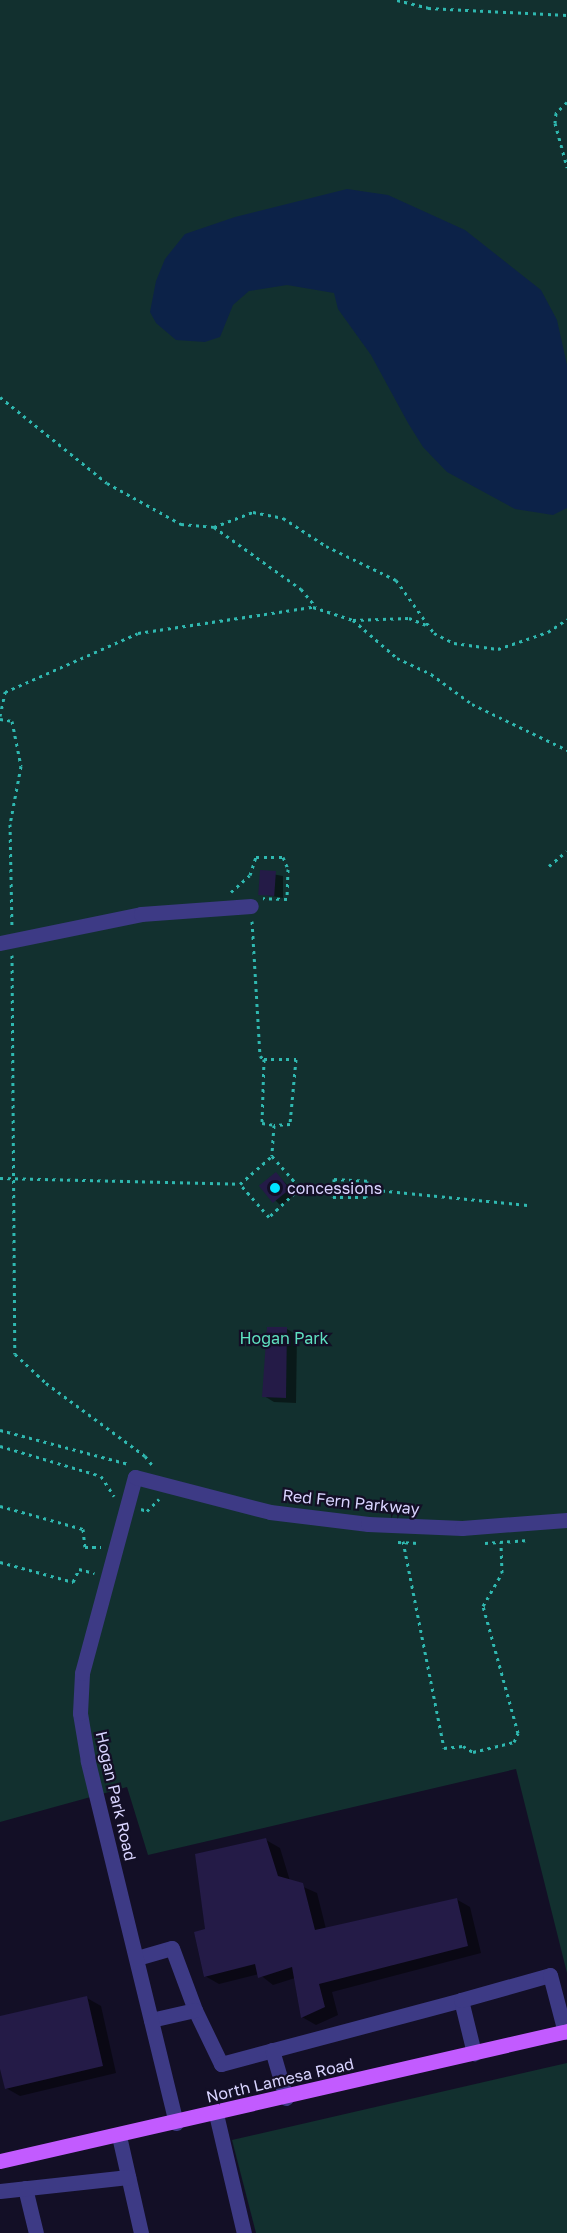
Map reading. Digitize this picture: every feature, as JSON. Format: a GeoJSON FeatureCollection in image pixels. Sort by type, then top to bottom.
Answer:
{"type":"FeatureCollection","features":[{"type":"Feature","properties":{"kind":"main road","name":"North Lamesa Road"},"geometry":{"type":"LineString","coordinates":[[0,2161],[216,2114],[566,2032]]}},
{"type":"Feature","properties":{"kind":"street"},"geometry":{"type":"LineString","coordinates":[[0,943],[141,914],[251,902]]}},
{"type":"Feature","properties":{"kind":"street","name":"Hogan Park Road"},"geometry":{"type":"LineString","coordinates":[[139,1470],[82,1673],[80,1713],[88,1761],[176,2123]]}},
{"type":"Feature","properties":{"kind":"street","name":"Red Fern Parkway"},"geometry":{"type":"LineString","coordinates":[[139,1470],[270,1512],[401,1526],[462,1528],[567,1520]]}},
{"type":"Feature","properties":{"kind":"street"},"geometry":{"type":"LineString","coordinates":[[137,1958],[172,1948],[195,2010],[221,2064],[550,1975],[566,2032]]}},
{"type":"Feature","properties":{"kind":"street"},"geometry":{"type":"LineString","coordinates":[[461,2000],[474,2053]]}},
{"type":"Feature","properties":{"kind":"street"},"geometry":{"type":"LineString","coordinates":[[151,2020],[195,2010]]}},
{"type":"Feature","properties":{"kind":"street"},"geometry":{"type":"LineString","coordinates":[[272,2050],[286,2098]]}},
{"type":"Feature","properties":{"kind":"street"},"geometry":{"type":"LineString","coordinates":[[216,2114],[244,2233]]}},
{"type":"Feature","properties":{"kind":"street"},"geometry":{"type":"LineString","coordinates":[[118,2136],[141,2233]]}},
{"type":"Feature","properties":{"kind":"street"},"geometry":{"type":"LineString","coordinates":[[0,2191],[128,2177]]}},
{"type":"Feature","properties":{"kind":"street"},"geometry":{"type":"LineString","coordinates":[[25,2188],[36,2233]]}},
{"type":"Feature","properties":{"kind":"path"},"geometry":{"type":"LineString","coordinates":[[397,0],[428,8],[567,15]]}},
{"type":"Feature","properties":{"kind":"path"},"geometry":{"type":"LineString","coordinates":[[567,102],[556,113],[555,123],[567,166]]}},
{"type":"Feature","properties":{"kind":"path"},"geometry":{"type":"LineString","coordinates":[[0,396],[107,483],[181,524],[198,529],[214,527],[253,512],[282,518],[326,546],[396,580],[426,625],[434,633],[454,643],[498,649],[548,632],[567,620]]}},
{"type":"Feature","properties":{"kind":"path"},"geometry":{"type":"LineString","coordinates":[[214,527],[301,589],[313,606],[353,620],[397,658],[431,674],[472,704],[567,750]]}},
{"type":"Feature","properties":{"kind":"path"},"geometry":{"type":"LineString","coordinates":[[0,717],[5,692],[138,633],[313,607],[353,620],[409,618],[426,625]]}},
{"type":"Feature","properties":{"kind":"path"},"geometry":{"type":"LineString","coordinates":[[549,866],[567,851]]}},
{"type":"Feature","properties":{"kind":"path"},"geometry":{"type":"LineString","coordinates":[[256,857],[284,857],[288,869],[287,899],[251,902],[231,895],[231,890],[250,875],[256,857]]}},
{"type":"Feature","properties":{"kind":"path"},"geometry":{"type":"LineString","coordinates":[[251,902],[260,1056],[264,1059],[296,1059],[290,1124],[262,1123],[264,1059]]}},
{"type":"Feature","properties":{"kind":"path"},"geometry":{"type":"LineString","coordinates":[[274,1125],[272,1156],[300,1188]]}},
{"type":"Feature","properties":{"kind":"path"},"geometry":{"type":"LineString","coordinates":[[0,1178],[240,1184],[272,1156]]}},
{"type":"Feature","properties":{"kind":"path"},"geometry":{"type":"LineString","coordinates":[[14,1178],[14,1347],[19,1361],[146,1456],[154,1468]]}},
{"type":"Feature","properties":{"kind":"path"},"geometry":{"type":"LineString","coordinates":[[334,1179],[367,1181],[367,1189],[366,1197],[333,1197],[334,1179]]}},
{"type":"Feature","properties":{"kind":"path"},"geometry":{"type":"LineString","coordinates":[[240,1184],[269,1217],[300,1188],[334,1189]]}},
{"type":"Feature","properties":{"kind":"path"},"geometry":{"type":"LineString","coordinates":[[367,1189],[527,1205]]}},
{"type":"Feature","properties":{"kind":"path"},"geometry":{"type":"LineString","coordinates":[[0,1430],[139,1470],[154,1468],[162,1470]]}},
{"type":"Feature","properties":{"kind":"path"},"geometry":{"type":"LineString","coordinates":[[0,1446],[101,1476],[115,1502],[147,1510],[161,1498],[170,1500]]}},
{"type":"Feature","properties":{"kind":"path"},"geometry":{"type":"LineString","coordinates":[[0,1506],[83,1529],[85,1547],[103,1546],[100,1553]]}},
{"type":"Feature","properties":{"kind":"path"},"geometry":{"type":"LineString","coordinates":[[401,1526],[444,1748],[463,1746],[473,1752],[514,1742],[518,1733],[483,1606],[502,1573],[501,1542]]}},
{"type":"Feature","properties":{"kind":"path"},"geometry":{"type":"LineString","coordinates":[[482,1543],[534,1539]]}},
{"type":"Feature","properties":{"kind":"path"},"geometry":{"type":"LineString","coordinates":[[393,1541],[427,1543]]}},
{"type":"Feature","properties":{"kind":"path"},"geometry":{"type":"LineString","coordinates":[[0,1562],[73,1582],[79,1569],[95,1574],[97,1567]]}},
{"type":"Feature","properties":{"kind":"green space","name":"Hogan Park"},"geometry":{"type":"Polygon","coordinates":[[[0,0],[567,0],[567,1973],[516,1769],[148,1855],[127,1787],[0,1822],[0,0]]]}},
{"type":"Feature","properties":{"kind":"green space"},"geometry":{"type":"Polygon","coordinates":[[[567,2063],[567,2233],[256,2233],[232,2140],[567,2063]]]}},
{"type":"Feature","properties":{"kind":"water"},"geometry":{"type":"Polygon","coordinates":[[[347,189],[388,195],[465,230],[541,290],[557,320],[567,365],[567,508],[553,515],[515,509],[447,472],[423,447],[371,355],[338,309],[334,293],[287,285],[249,291],[233,305],[220,337],[205,342],[176,340],[156,323],[150,312],[156,281],[165,259],[185,234],[235,217],[347,189]]]}},
{"type":"Feature","properties":{"kind":"building"},"geometry":{"type":"Polygon","coordinates":[[[260,870],[276,871],[274,896],[258,895],[260,870]]]}},
{"type":"Feature","properties":{"kind":"building","name":"concessions"},"geometry":{"type":"Polygon","coordinates":[[[276,1172],[290,1189],[273,1203],[259,1186],[276,1172]]]}},
{"type":"Feature","properties":{"kind":"building"},"geometry":{"type":"Polygon","coordinates":[[[267,1327],[287,1327],[286,1398],[262,1397],[267,1327]]]}},
{"type":"Feature","properties":{"kind":"building"},"geometry":{"type":"Polygon","coordinates":[[[266,1838],[278,1876],[303,1883],[315,1930],[457,1898],[468,1946],[319,1984],[325,2007],[301,2018],[292,1967],[258,1978],[255,1964],[204,1977],[194,1932],[205,1929],[195,1854],[266,1838]]]}},
{"type":"Feature","properties":{"kind":"building"},"geometry":{"type":"Polygon","coordinates":[[[87,1996],[103,2066],[5,2089],[0,2069],[0,2016],[87,1996]]]}},
{"type":"Feature","properties":{"kind":"place","name":"concessions"},"geometry":{"type":"Point","coordinates":[275,1188]}}]}
